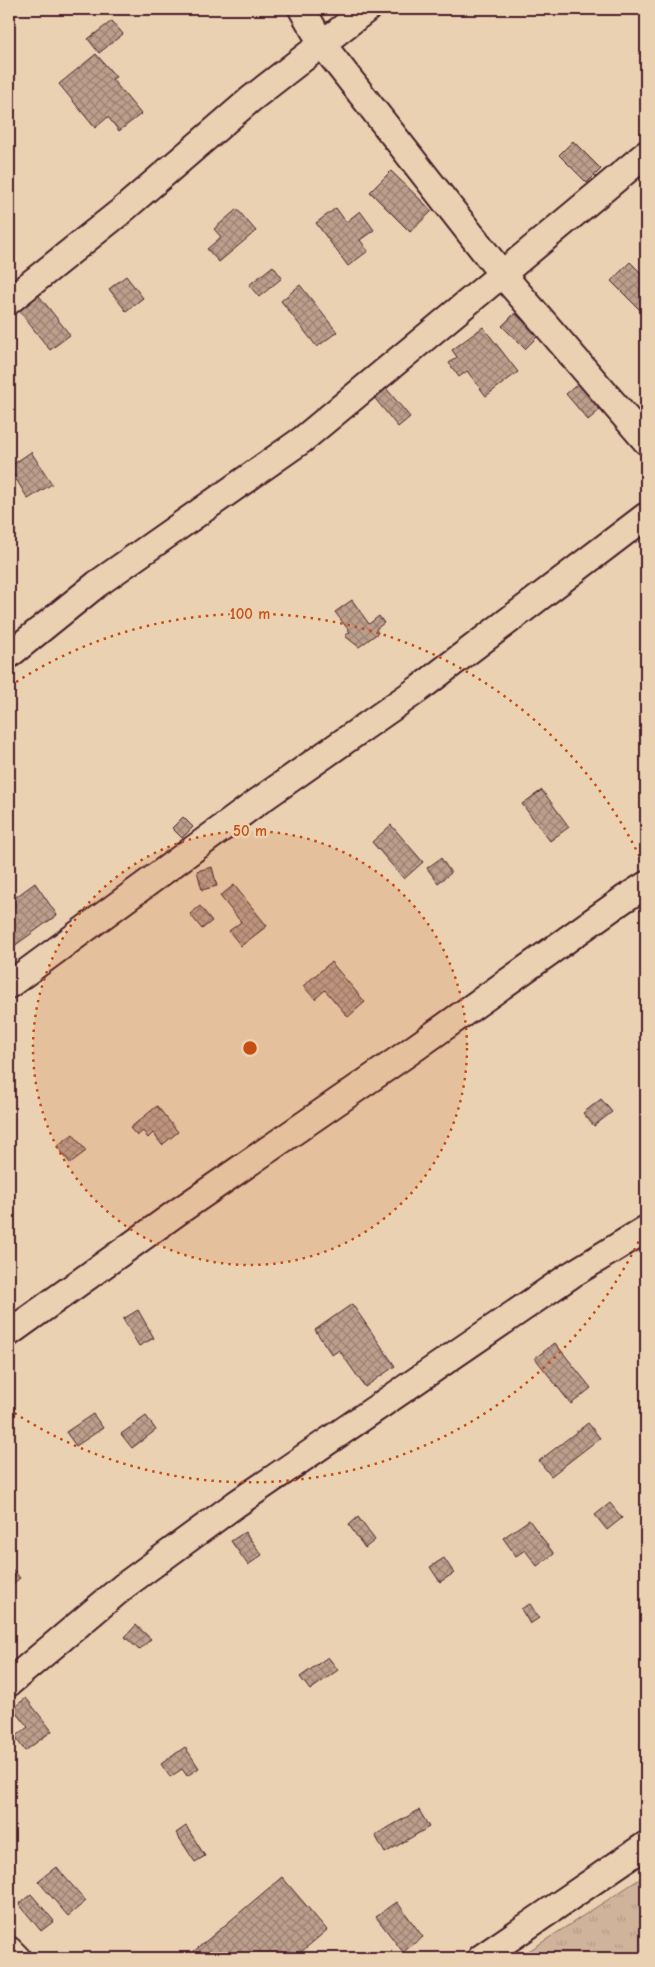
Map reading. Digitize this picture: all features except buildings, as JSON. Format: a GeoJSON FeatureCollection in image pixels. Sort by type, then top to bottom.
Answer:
{"type":"FeatureCollection","features":[{"type":"Feature","properties":{"kind":"street"},"geometry":{"type":"LineString","coordinates":[[302,9],[322,44],[502,274],[646,441]]}},
{"type":"Feature","properties":{"kind":"street"},"geometry":{"type":"LineString","coordinates":[[9,301],[119,214],[251,99],[367,9]]}},
{"type":"Feature","properties":{"kind":"street"},"geometry":{"type":"LineString","coordinates":[[9,655],[97,584],[302,440],[646,154]]}},
{"type":"Feature","properties":{"kind":"street"},"geometry":{"type":"LineString","coordinates":[[9,985],[256,803],[420,688],[646,516]]}},
{"type":"Feature","properties":{"kind":"street"},"geometry":{"type":"LineString","coordinates":[[9,1333],[179,1211],[646,885]]}},
{"type":"Feature","properties":{"kind":"street"},"geometry":{"type":"LineString","coordinates":[[9,1683],[124,1586],[236,1504],[571,1275],[646,1229]]}},
{"type":"Feature","properties":{"kind":"street"},"geometry":{"type":"LineString","coordinates":[[481,1958],[646,1845]]}},
{"type":"Feature","properties":{"kind":"street"},"geometry":{"type":"LineString","coordinates":[[9,1950],[17,1958]]}},
{"type":"Feature","properties":{"kind":"green space"},"geometry":{"type":"Polygon","coordinates":[[[646,1875],[646,1958],[518,1958],[646,1875]]]}}]}
